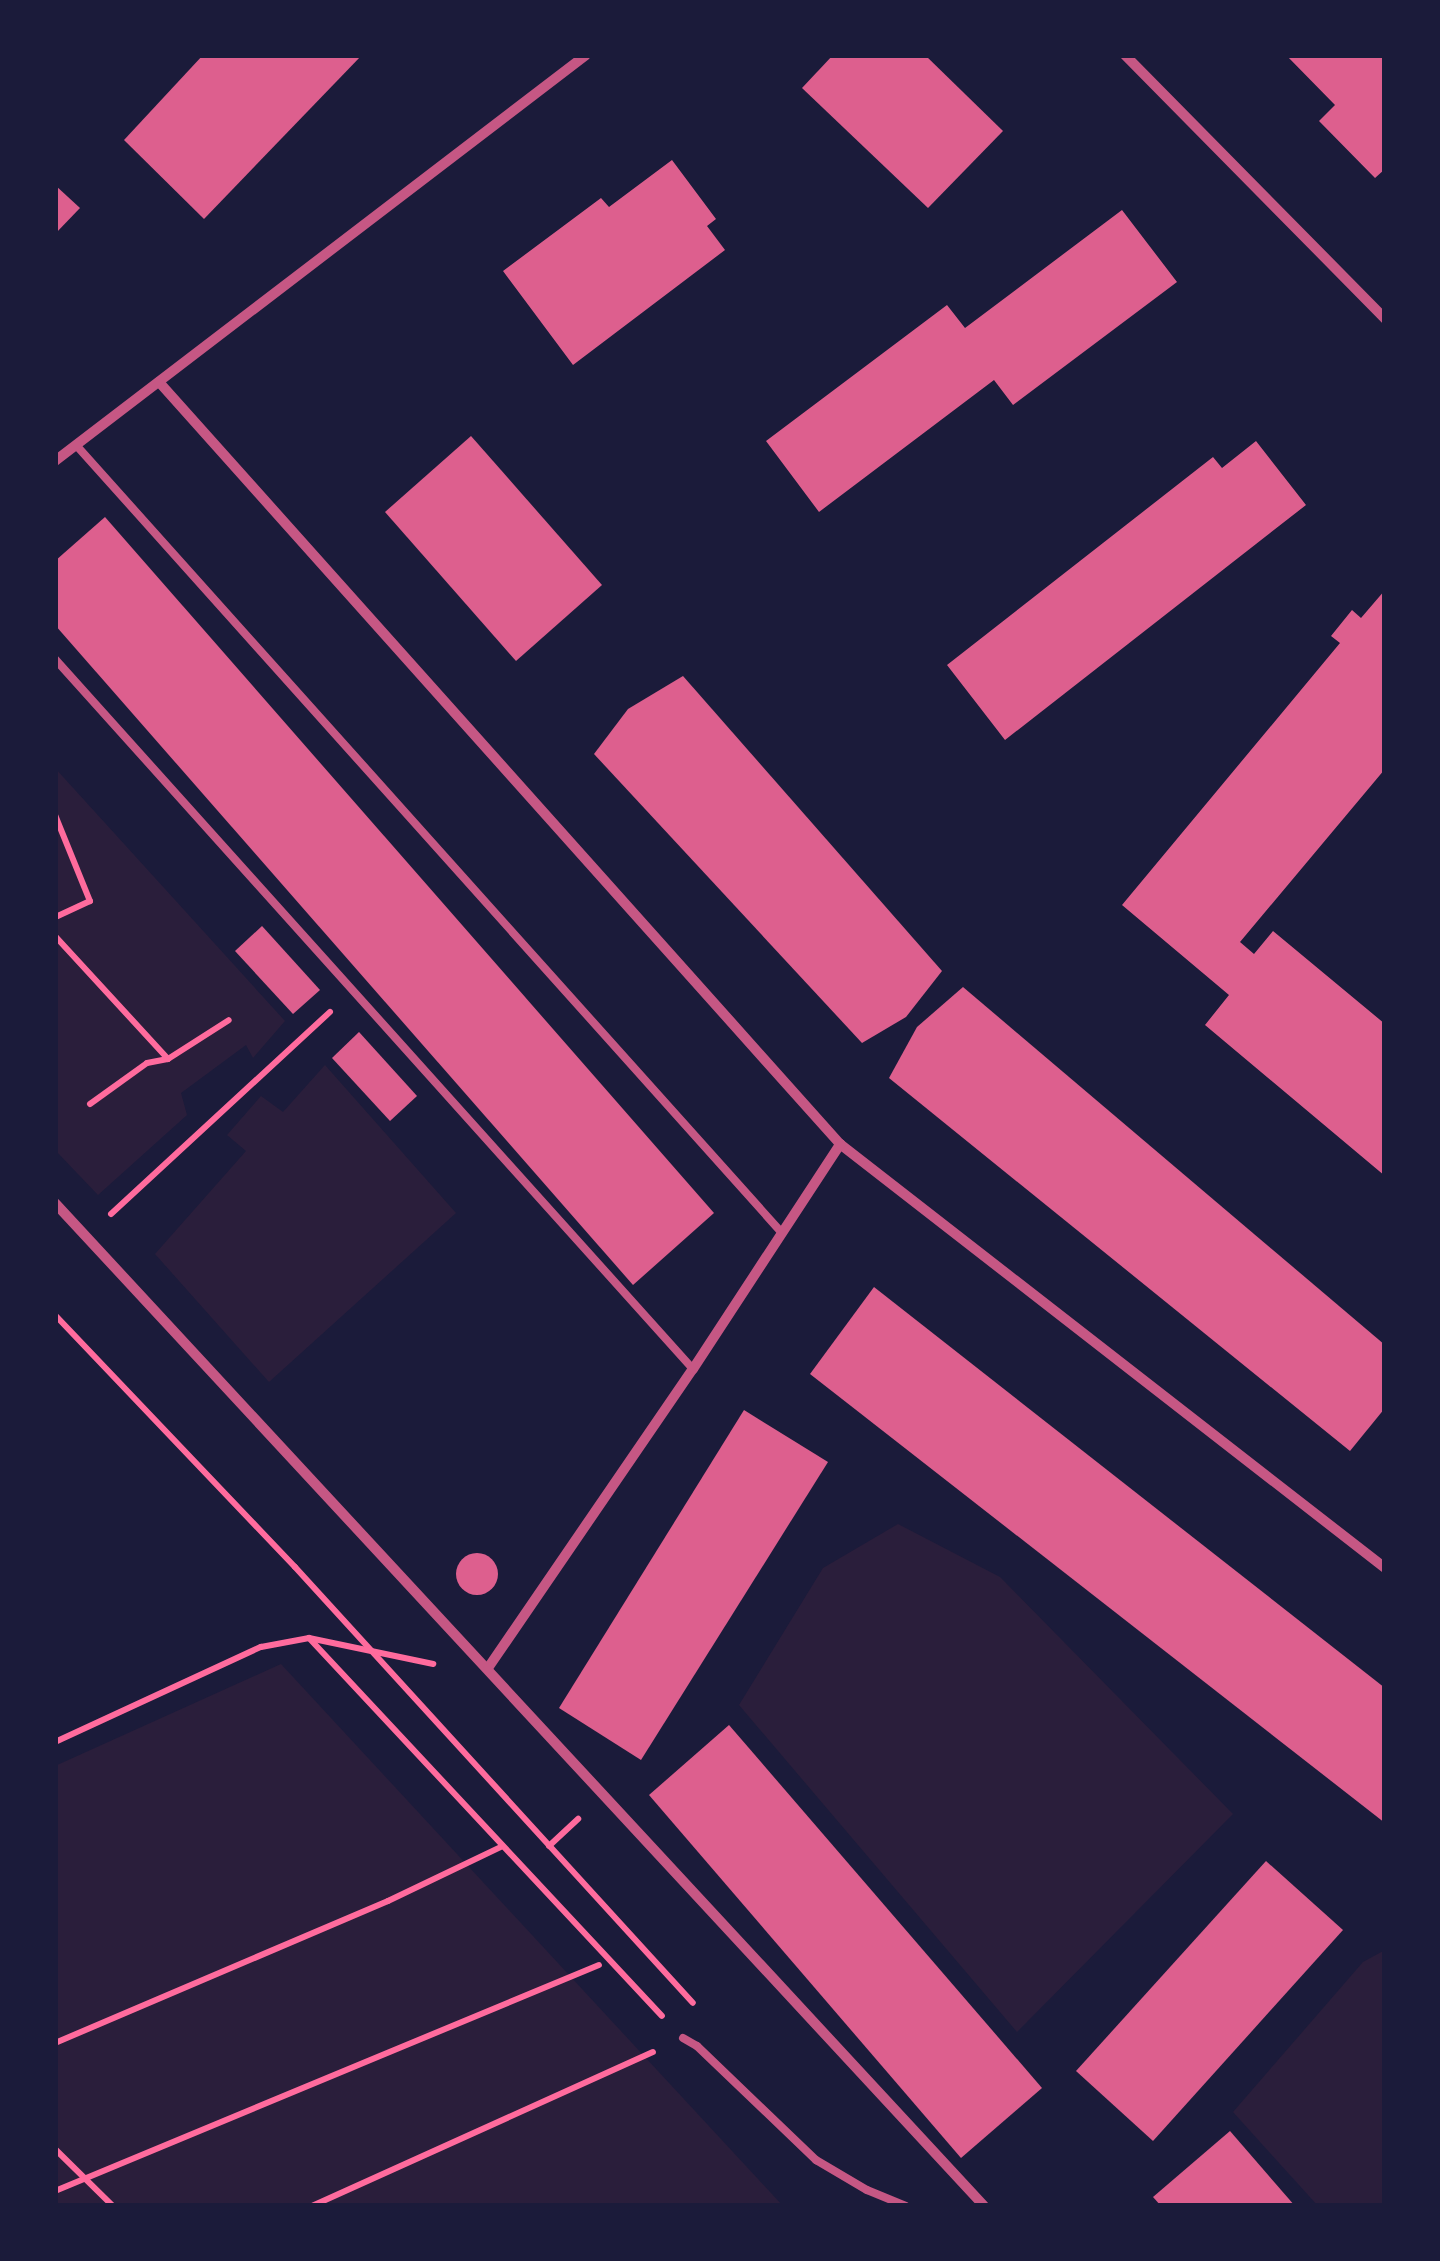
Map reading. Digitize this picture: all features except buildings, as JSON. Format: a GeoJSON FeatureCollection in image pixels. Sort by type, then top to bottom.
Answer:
{"type":"FeatureCollection","features":[{"type":"Feature","properties":{"kind":"street"},"geometry":{"type":"LineString","coordinates":[[55,460],[586,55]]}},
{"type":"Feature","properties":{"kind":"street"},"geometry":{"type":"LineString","coordinates":[[1125,55],[1385,319]]}},
{"type":"Feature","properties":{"kind":"street"},"geometry":{"type":"LineString","coordinates":[[159,382],[840,1144],[1385,1568]]}},
{"type":"Feature","properties":{"kind":"street"},"geometry":{"type":"LineString","coordinates":[[488,1668],[693,1369],[840,1144]]}},
{"type":"Feature","properties":{"kind":"street"},"geometry":{"type":"LineString","coordinates":[[55,1203],[984,2206]]}},
{"type":"Feature","properties":{"kind":"lane"},"geometry":{"type":"LineString","coordinates":[[76,445],[782,1233]]}},
{"type":"Feature","properties":{"kind":"lane"},"geometry":{"type":"LineString","coordinates":[[55,659],[693,1369]]}},
{"type":"Feature","properties":{"kind":"lane"},"geometry":{"type":"LineString","coordinates":[[683,2038],[697,2046],[816,2160],[867,2190],[906,2206]]}},
{"type":"Feature","properties":{"kind":"path"},"geometry":{"type":"LineString","coordinates":[[55,815],[90,901],[55,918]]}},
{"type":"Feature","properties":{"kind":"path"},"geometry":{"type":"LineString","coordinates":[[55,936],[168,1060]]}},
{"type":"Feature","properties":{"kind":"path"},"geometry":{"type":"LineString","coordinates":[[86,1237],[353,991]]}},
{"type":"Feature","properties":{"kind":"path"},"geometry":{"type":"LineString","coordinates":[[90,1104],[147,1063],[168,1060],[229,1020]]}},
{"type":"Feature","properties":{"kind":"path"},"geometry":{"type":"LineString","coordinates":[[55,1315],[369,1648],[704,2015]]}},
{"type":"Feature","properties":{"kind":"path"},"geometry":{"type":"LineString","coordinates":[[55,1742],[261,1647],[309,1638],[441,1666],[478,1659]]}},
{"type":"Feature","properties":{"kind":"path"},"geometry":{"type":"LineString","coordinates":[[309,1638],[683,2038],[312,2206]]}},
{"type":"Feature","properties":{"kind":"path"},"geometry":{"type":"LineString","coordinates":[[55,2043],[388,1901],[504,1846]]}},
{"type":"Feature","properties":{"kind":"path"},"geometry":{"type":"LineString","coordinates":[[55,2190],[598,1965]]}},
{"type":"Feature","properties":{"kind":"path"},"geometry":{"type":"LineString","coordinates":[[55,2149],[113,2206]]}},
{"type":"Feature","properties":{"kind":"shaded area"},"geometry":{"type":"Polygon","coordinates":[[[55,768],[285,1021],[253,1058],[246,1045],[181,1093],[187,1115],[98,1195],[55,1150],[55,768]]]}},
{"type":"Feature","properties":{"kind":"shaded area"},"geometry":{"type":"Polygon","coordinates":[[[325,1065],[456,1213],[269,1382],[155,1254],[246,1151],[227,1135],[261,1096],[283,1112],[325,1065]]]}},
{"type":"Feature","properties":{"kind":"shaded area"},"geometry":{"type":"Polygon","coordinates":[[[898,1524],[1000,1577],[1233,1814],[1017,2032],[739,1705],[823,1568],[898,1524]]]}},
{"type":"Feature","properties":{"kind":"shaded area"},"geometry":{"type":"Polygon","coordinates":[[[281,1664],[783,2206],[55,2206],[55,1766],[281,1664]]]}},
{"type":"Feature","properties":{"kind":"shaded area"},"geometry":{"type":"Polygon","coordinates":[[[1385,1950],[1385,2206],[1318,2206],[1233,2112],[1363,1962],[1385,1950]]]}}]}
